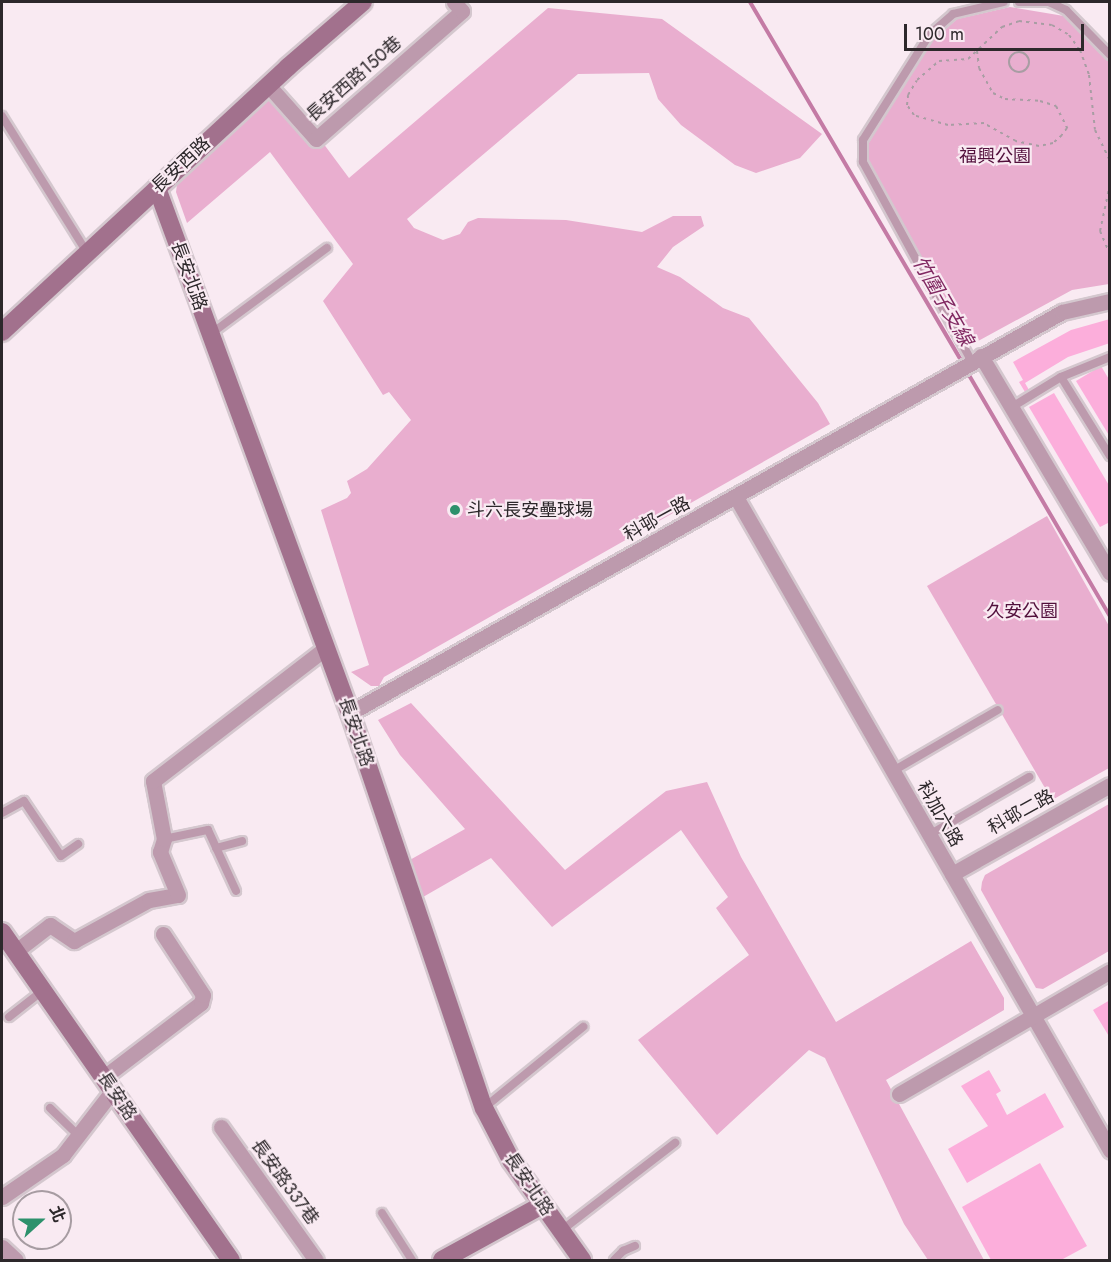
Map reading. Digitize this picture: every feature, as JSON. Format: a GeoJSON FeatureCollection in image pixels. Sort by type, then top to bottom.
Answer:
{"type":"FeatureCollection","features":[{"type":"Feature","properties":{"kind":"street","name":"長安西路"},"geometry":{"type":"LineString","coordinates":[[2,332],[86,251],[363,2]]}},
{"type":"Feature","properties":{"kind":"street","name":"長安西路150巷"},"geometry":{"type":"LineString","coordinates":[[268,85],[316,139],[462,11],[454,2]]}},
{"type":"Feature","properties":{"kind":"street","name":"長安北路"},"geometry":{"type":"LineString","coordinates":[[157,188],[350,713],[484,1108],[512,1160],[582,1260]]}},
{"type":"Feature","properties":{"kind":"street","name":"科邨一路"},"geometry":{"type":"LineString","coordinates":[[350,713],[1062,312],[1110,301]]}},
{"type":"Feature","properties":{"kind":"street"},"geometry":{"type":"LineString","coordinates":[[976,359],[1012,406],[1110,573]]}},
{"type":"Feature","properties":{"kind":"street","name":"科加六路"},"geometry":{"type":"LineString","coordinates":[[736,497],[1110,1150]]}},
{"type":"Feature","properties":{"kind":"street"},"geometry":{"type":"LineString","coordinates":[[15,951],[50,925],[74,940],[149,900],[178,895],[160,852],[164,839],[153,781],[326,648]]}},
{"type":"Feature","properties":{"kind":"street","name":"科邨二路"},"geometry":{"type":"LineString","coordinates":[[952,874],[1110,785]]}},
{"type":"Feature","properties":{"kind":"street","name":"長安路"},"geometry":{"type":"LineString","coordinates":[[2,932],[231,1260]]}},
{"type":"Feature","properties":{"kind":"street"},"geometry":{"type":"LineString","coordinates":[[2,1197],[63,1155],[80,1137],[109,1083],[201,1003],[203,995],[163,934]]}},
{"type":"Feature","properties":{"kind":"street"},"geometry":{"type":"LineString","coordinates":[[899,1094],[1110,971]]}},
{"type":"Feature","properties":{"kind":"street","name":"長安路337巷"},"geometry":{"type":"LineString","coordinates":[[220,1127],[316,1260]]}},
{"type":"Feature","properties":{"kind":"street"},"geometry":{"type":"LineString","coordinates":[[442,1260],[542,1205]]}},
{"type":"Feature","properties":{"kind":"street"},"geometry":{"type":"LineString","coordinates":[[2,1246],[16,1260]]}},
{"type":"Feature","properties":{"kind":"lane"},"geometry":{"type":"LineString","coordinates":[[976,359],[863,162],[863,140],[928,35],[953,14],[1004,2]]}},
{"type":"Feature","properties":{"kind":"lane"},"geometry":{"type":"LineString","coordinates":[[1019,2],[1049,2],[1066,10],[1110,55]]}},
{"type":"Feature","properties":{"kind":"lane"},"geometry":{"type":"LineString","coordinates":[[2,116],[86,251]]}},
{"type":"Feature","properties":{"kind":"lane"},"geometry":{"type":"LineString","coordinates":[[210,334],[327,248]]}},
{"type":"Feature","properties":{"kind":"lane"},"geometry":{"type":"LineString","coordinates":[[1012,406],[1061,377],[1110,357]]}},
{"type":"Feature","properties":{"kind":"lane"},"geometry":{"type":"LineString","coordinates":[[1061,377],[1110,456]]}},
{"type":"Feature","properties":{"kind":"lane"},"geometry":{"type":"LineString","coordinates":[[893,771],[998,711]]}},
{"type":"Feature","properties":{"kind":"lane"},"geometry":{"type":"LineString","coordinates":[[929,836],[1029,777]]}},
{"type":"Feature","properties":{"kind":"lane"},"geometry":{"type":"LineString","coordinates":[[2,813],[24,801],[61,856],[78,844]]}},
{"type":"Feature","properties":{"kind":"lane"},"geometry":{"type":"LineString","coordinates":[[164,839],[208,830],[236,891]]}},
{"type":"Feature","properties":{"kind":"lane"},"geometry":{"type":"LineString","coordinates":[[216,848],[242,841]]}},
{"type":"Feature","properties":{"kind":"lane"},"geometry":{"type":"LineString","coordinates":[[9,1017],[43,990]]}},
{"type":"Feature","properties":{"kind":"lane"},"geometry":{"type":"LineString","coordinates":[[484,1108],[583,1027]]}},
{"type":"Feature","properties":{"kind":"lane"},"geometry":{"type":"LineString","coordinates":[[50,1108],[80,1137]]}},
{"type":"Feature","properties":{"kind":"lane"},"geometry":{"type":"LineString","coordinates":[[561,1231],[675,1143]]}},
{"type":"Feature","properties":{"kind":"lane"},"geometry":{"type":"LineString","coordinates":[[382,1213],[412,1260]]}},
{"type":"Feature","properties":{"kind":"lane"},"geometry":{"type":"LineString","coordinates":[[614,1260],[635,1246]]}},
{"type":"Feature","properties":{"kind":"path"},"geometry":{"type":"LineString","coordinates":[[977,51],[979,68],[993,93],[1005,99],[1040,101],[1056,106],[1067,128],[1053,143],[1039,146],[1016,141],[984,123],[948,125],[914,115],[907,105],[908,95],[922,75],[939,61],[968,59],[1002,27],[1019,21],[1052,25],[1069,35],[1089,75],[1095,130],[1110,161]]}},
{"type":"Feature","properties":{"kind":"path"},"geometry":{"type":"LineString","coordinates":[[1018,52],[1024,53],[1029,61],[1028,67],[1020,72],[1011,68],[1009,61],[1018,52]]}},
{"type":"Feature","properties":{"kind":"path"},"geometry":{"type":"LineString","coordinates":[[1110,184],[1100,231],[1110,255]]}},
{"type":"Feature","properties":{"kind":"green space","name":"福興公園"},"geometry":{"type":"Polygon","coordinates":[[[1010,7],[1064,16],[1109,61],[1109,284],[1072,290],[969,346],[868,161],[869,142],[929,44],[957,19],[1010,7]]]}},
{"type":"Feature","properties":{"kind":"green space"},"geometry":{"type":"Polygon","coordinates":[[[548,8],[662,19],[822,134],[800,158],[756,173],[735,165],[681,125],[658,99],[649,73],[578,74],[407,219],[414,228],[443,240],[460,234],[468,222],[478,218],[566,220],[642,232],[673,216],[701,216],[704,226],[673,247],[657,267],[680,277],[723,308],[749,318],[818,403],[830,424],[384,677],[379,686],[371,686],[351,672],[369,665],[321,510],[347,498],[351,493],[347,481],[367,469],[411,420],[389,392],[383,395],[323,301],[353,264],[270,152],[187,223],[176,192],[178,177],[270,96],[313,143],[323,143],[349,178],[548,8]]]}},
{"type":"Feature","properties":{"kind":"green space","name":"久安公園"},"geometry":{"type":"Polygon","coordinates":[[[1047,516],[1109,626],[1109,768],[1052,800],[927,586],[1047,516]]]}},
{"type":"Feature","properties":{"kind":"green space"},"geometry":{"type":"Polygon","coordinates":[[[411,703],[565,870],[666,791],[707,782],[741,857],[836,1022],[971,941],[1004,998],[1004,1010],[886,1080],[984,1260],[928,1260],[904,1224],[825,1058],[809,1050],[717,1135],[638,1040],[749,955],[716,908],[728,897],[681,830],[552,927],[491,858],[423,897],[408,861],[465,829],[400,755],[378,720],[411,703]]]}},
{"type":"Feature","properties":{"kind":"green space"},"geometry":{"type":"Polygon","coordinates":[[[1109,804],[1109,951],[1043,989],[1036,988],[981,890],[982,882],[985,875],[1109,804]]]}},
{"type":"Feature","properties":{"kind":"building"},"geometry":{"type":"Polygon","coordinates":[[[1110,319],[1110,343],[1068,357],[1025,383],[1029,390],[1025,392],[1019,382],[1023,380],[1013,362],[1071,330],[1110,319]]]}},
{"type":"Feature","properties":{"kind":"building"},"geometry":{"type":"Polygon","coordinates":[[[1101,366],[1110,381],[1110,437],[1076,381],[1101,366]]]}},
{"type":"Feature","properties":{"kind":"building"},"geometry":{"type":"Polygon","coordinates":[[[1054,393],[1110,487],[1110,522],[1100,527],[1029,407],[1054,393]]]}},
{"type":"Feature","properties":{"kind":"building"},"geometry":{"type":"Polygon","coordinates":[[[1110,1000],[1110,1038],[1093,1010],[1110,1000]]]}},
{"type":"Feature","properties":{"kind":"building"},"geometry":{"type":"Polygon","coordinates":[[[989,1070],[1001,1091],[996,1094],[1007,1115],[1045,1093],[1064,1127],[967,1183],[948,1149],[988,1126],[961,1086],[989,1070]]]}},
{"type":"Feature","properties":{"kind":"building"},"geometry":{"type":"Polygon","coordinates":[[[1040,1163],[1087,1246],[1061,1260],[991,1260],[962,1207],[1040,1163]]]}},
{"type":"Feature","properties":{"kind":"waterway","name":"竹圍子支線"},"geometry":{"type":"LineString","coordinates":[[750,2],[963,364]]}},
{"type":"Feature","properties":{"kind":"waterway","name":"竹圍子支線"},"geometry":{"type":"LineString","coordinates":[[966,370],[1110,616]]}},
{"type":"Feature","properties":{"kind":"place","name":"斗六長安壘球場"},"geometry":{"type":"Point","coordinates":[455,510]}}]}
